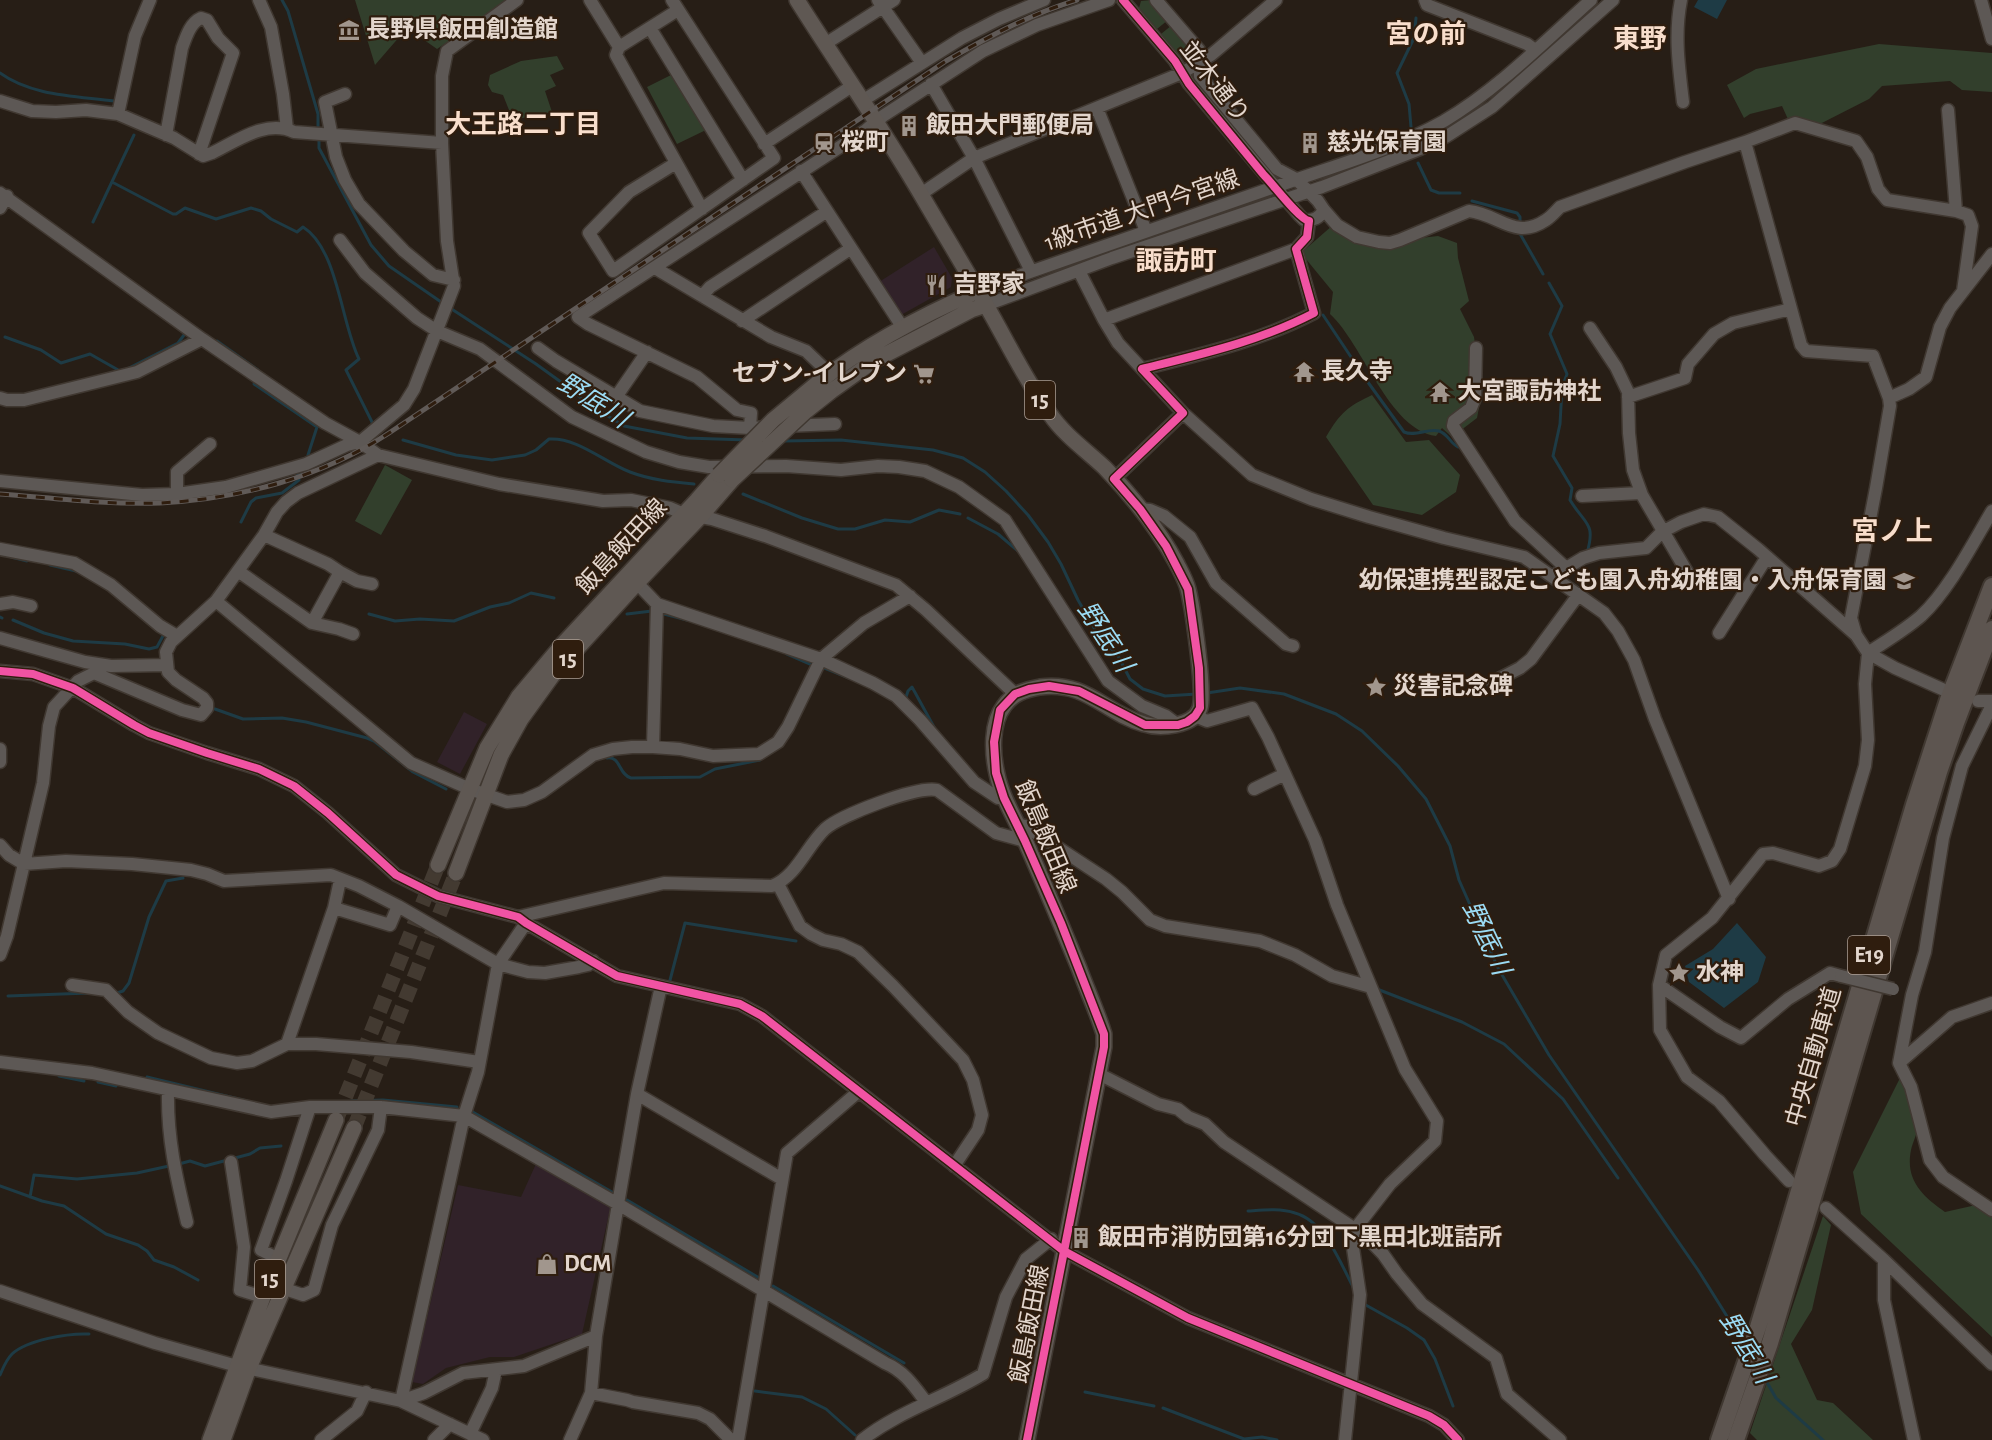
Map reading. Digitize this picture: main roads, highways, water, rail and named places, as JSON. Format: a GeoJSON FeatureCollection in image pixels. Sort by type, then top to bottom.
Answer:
{"type":"FeatureCollection","features":[{"type":"Feature","properties":{"kind":"highway","name":"中央自動車道"},"geometry":{"type":"LineString","coordinates":[[1719,1440],[1758,1328],[1914,805],[1948,700],[1992,586]]}},
{"type":"Feature","properties":{"kind":"highway","name":"中央自動車道"},"geometry":{"type":"LineString","coordinates":[[1736,1440],[1770,1343],[1932,793],[1992,629]]}},
{"type":"Feature","properties":{"kind":"main road","name":"15"},"geometry":{"type":"LineString","coordinates":[[797,0],[877,122],[982,298]]}},
{"type":"Feature","properties":{"kind":"main road","name":"飯島飯田線"},"geometry":{"type":"LineString","coordinates":[[438,865],[487,748],[507,715],[533,678],[684,514],[791,425],[826,382],[865,349],[903,328],[982,298]]}},
{"type":"Feature","properties":{"kind":"main road","name":"飯島飯田線"},"geometry":{"type":"LineString","coordinates":[[826,382],[875,360],[971,310],[982,298]]}},
{"type":"Feature","properties":{"kind":"main road","name":"飯島飯田線"},"geometry":{"type":"LineString","coordinates":[[982,298],[1035,393],[1053,419],[1114,479],[1140,509],[1171,554],[1188,589],[1201,684],[1198,712],[1187,722],[1178,725],[1145,725],[1114,710],[1089,694],[1049,686],[1015,694],[1000,710],[994,742],[996,773],[1004,798],[1061,923],[1104,1034],[1104,1047],[1027,1440]]}},
{"type":"Feature","properties":{"kind":"main road","name":"飯島飯田線"},"geometry":{"type":"LineString","coordinates":[[456,873],[501,755],[521,719],[552,676],[700,517],[726,477]]}},
{"type":"Feature","properties":{"kind":"main road","name":"15"},"geometry":{"type":"LineString","coordinates":[[223,1440],[263,1298],[336,1120]]}},
{"type":"Feature","properties":{"kind":"main road","name":"15"},"geometry":{"type":"LineString","coordinates":[[210,1440],[243,1367],[285,1289],[354,1128]]}},
{"type":"Feature","properties":{"kind":"water"},"geometry":{"type":"Polygon","coordinates":[[[1698,0],[1727,0],[1717,19],[1694,7],[1698,0]]]}},
{"type":"Feature","properties":{"kind":"water"},"geometry":{"type":"Polygon","coordinates":[[[1737,923],[1766,957],[1758,982],[1724,1008],[1689,982],[1685,966],[1713,949],[1737,923]]]}},
{"type":"Feature","properties":{"kind":"waterway","name":"野底川"},"geometry":{"type":"LineString","coordinates":[[282,0],[288,11],[318,114],[318,130]]}},
{"type":"Feature","properties":{"kind":"waterway"},"geometry":{"type":"LineString","coordinates":[[1411,127],[1409,104],[1397,73],[1414,38],[1416,18]]}},
{"type":"Feature","properties":{"kind":"waterway"},"geometry":{"type":"LineString","coordinates":[[0,73],[12,81],[40,91],[114,101]]}},
{"type":"Feature","properties":{"kind":"waterway"},"geometry":{"type":"LineString","coordinates":[[93,222],[134,135]]}},
{"type":"Feature","properties":{"kind":"waterway","name":"野底川"},"geometry":{"type":"LineString","coordinates":[[319,137],[319,148],[371,245],[389,266],[444,304]]}},
{"type":"Feature","properties":{"kind":"waterway"},"geometry":{"type":"LineString","coordinates":[[1418,163],[1431,190],[1439,193],[1460,193]]}},
{"type":"Feature","properties":{"kind":"waterway"},"geometry":{"type":"LineString","coordinates":[[112,182],[173,214],[185,208],[216,219],[251,208],[261,211],[271,219],[297,232],[303,227],[315,238],[331,269],[359,359],[346,370],[372,422]]}},
{"type":"Feature","properties":{"kind":"waterway"},"geometry":{"type":"LineString","coordinates":[[1472,201],[1517,213],[1520,221]]}},
{"type":"Feature","properties":{"kind":"waterway"},"geometry":{"type":"LineString","coordinates":[[1519,232],[1543,274]]}},
{"type":"Feature","properties":{"kind":"waterway"},"geometry":{"type":"LineString","coordinates":[[1549,283],[1562,306],[1550,334],[1567,374],[1562,388],[1560,424],[1553,456],[1572,488],[1570,500],[1590,529],[1587,553]]}},
{"type":"Feature","properties":{"kind":"waterway","name":"野底川"},"geometry":{"type":"LineString","coordinates":[[450,308],[536,364],[585,402],[624,426],[687,438],[747,440]]}},
{"type":"Feature","properties":{"kind":"waterway"},"geometry":{"type":"LineString","coordinates":[[1323,315],[1353,360]]}},
{"type":"Feature","properties":{"kind":"waterway"},"geometry":{"type":"LineString","coordinates":[[127,369],[178,343],[184,335]]}},
{"type":"Feature","properties":{"kind":"waterway"},"geometry":{"type":"LineString","coordinates":[[5,337],[41,350],[61,363],[90,354],[120,371]]}},
{"type":"Feature","properties":{"kind":"waterway"},"geometry":{"type":"LineString","coordinates":[[217,341],[258,370]]}},
{"type":"Feature","properties":{"kind":"waterway"},"geometry":{"type":"LineString","coordinates":[[1362,374],[1404,432],[1413,434],[1439,431],[1458,447]]}},
{"type":"Feature","properties":{"kind":"waterway"},"geometry":{"type":"LineString","coordinates":[[254,384],[317,427],[308,455]]}},
{"type":"Feature","properties":{"kind":"waterway"},"geometry":{"type":"LineString","coordinates":[[403,440],[456,455],[492,460],[525,455],[536,450],[549,439],[559,439],[580,446],[638,475],[694,484]]}},
{"type":"Feature","properties":{"kind":"waterway","name":"野底川"},"geometry":{"type":"LineString","coordinates":[[784,441],[841,440],[933,450],[963,458],[985,472],[1028,515],[1061,564],[1097,633],[1118,656],[1130,679],[1143,689],[1165,696],[1197,694]]}},
{"type":"Feature","properties":{"kind":"waterway"},"geometry":{"type":"LineString","coordinates":[[297,474],[301,472]]}},
{"type":"Feature","properties":{"kind":"waterway"},"geometry":{"type":"LineString","coordinates":[[241,522],[251,502],[256,498],[282,493],[299,480]]}},
{"type":"Feature","properties":{"kind":"waterway"},"geometry":{"type":"LineString","coordinates":[[743,494],[802,518],[838,529],[855,529],[885,520],[910,522],[939,510],[960,514]]}},
{"type":"Feature","properties":{"kind":"waterway"},"geometry":{"type":"LineString","coordinates":[[968,518],[998,534],[1019,552]]}},
{"type":"Feature","properties":{"kind":"waterway"},"geometry":{"type":"LineString","coordinates":[[11,557],[27,561]]}},
{"type":"Feature","properties":{"kind":"waterway"},"geometry":{"type":"LineString","coordinates":[[50,565],[76,571]]}},
{"type":"Feature","properties":{"kind":"waterway"},"geometry":{"type":"LineString","coordinates":[[369,614],[395,621],[420,619],[454,621],[490,607],[509,603],[531,593],[554,598]]}},
{"type":"Feature","properties":{"kind":"waterway"},"geometry":{"type":"LineString","coordinates":[[627,614],[652,611]]}},
{"type":"Feature","properties":{"kind":"waterway"},"geometry":{"type":"LineString","coordinates":[[664,614],[687,620]]}},
{"type":"Feature","properties":{"kind":"waterway"},"geometry":{"type":"LineString","coordinates":[[13,620],[44,633],[73,641],[125,644],[149,649],[157,647],[164,634]]}},
{"type":"Feature","properties":{"kind":"waterway"},"geometry":{"type":"LineString","coordinates":[[787,654],[810,664]]}},
{"type":"Feature","properties":{"kind":"waterway"},"geometry":{"type":"LineString","coordinates":[[822,667],[849,678]]}},
{"type":"Feature","properties":{"kind":"waterway"},"geometry":{"type":"LineString","coordinates":[[905,700],[912,687],[934,727]]}},
{"type":"Feature","properties":{"kind":"waterway","name":"野底川"},"geometry":{"type":"LineString","coordinates":[[1207,693],[1240,688],[1284,694],[1336,714],[1362,731],[1398,766],[1426,799],[1450,846],[1459,880],[1498,968],[1549,1055],[1698,1270],[1745,1345]]}},
{"type":"Feature","properties":{"kind":"waterway"},"geometry":{"type":"LineString","coordinates":[[215,709],[243,719],[282,718],[367,738],[413,772],[446,789]]}},
{"type":"Feature","properties":{"kind":"waterway"},"geometry":{"type":"LineString","coordinates":[[607,758],[615,760],[624,773],[631,778],[700,777],[715,769],[760,760]]}},
{"type":"Feature","properties":{"kind":"waterway"},"geometry":{"type":"LineString","coordinates":[[117,993],[123,991],[129,983],[149,917],[166,881],[183,878]]}},
{"type":"Feature","properties":{"kind":"waterway"},"geometry":{"type":"LineString","coordinates":[[669,984],[685,923],[796,941]]}},
{"type":"Feature","properties":{"kind":"waterway"},"geometry":{"type":"LineString","coordinates":[[1377,989],[1462,1022],[1504,1044],[1563,1099],[1618,1178]]}},
{"type":"Feature","properties":{"kind":"waterway"},"geometry":{"type":"LineString","coordinates":[[8,996],[89,993]]}},
{"type":"Feature","properties":{"kind":"waterway"},"geometry":{"type":"LineString","coordinates":[[59,1076],[84,1081]]}},
{"type":"Feature","properties":{"kind":"waterway"},"geometry":{"type":"LineString","coordinates":[[147,1077],[247,1101]]}},
{"type":"Feature","properties":{"kind":"waterway"},"geometry":{"type":"LineString","coordinates":[[98,1082],[116,1086]]}},
{"type":"Feature","properties":{"kind":"waterway"},"geometry":{"type":"LineString","coordinates":[[351,1101],[383,1100],[457,1107]]}},
{"type":"Feature","properties":{"kind":"waterway"},"geometry":{"type":"LineString","coordinates":[[471,1111],[612,1192]]}},
{"type":"Feature","properties":{"kind":"waterway"},"geometry":{"type":"LineString","coordinates":[[179,1164],[190,1161],[205,1166],[250,1154],[260,1148],[281,1146]]}},
{"type":"Feature","properties":{"kind":"waterway"},"geometry":{"type":"LineString","coordinates":[[30,1197],[34,1175],[77,1179],[137,1173],[169,1166]]}},
{"type":"Feature","properties":{"kind":"waterway"},"geometry":{"type":"LineString","coordinates":[[0,1186],[64,1206],[106,1234],[138,1245],[154,1260],[174,1267],[198,1280]]}},
{"type":"Feature","properties":{"kind":"waterway"},"geometry":{"type":"LineString","coordinates":[[627,1200],[761,1279]]}},
{"type":"Feature","properties":{"kind":"waterway"},"geometry":{"type":"LineString","coordinates":[[1248,1211],[1283,1210],[1306,1218],[1315,1225],[1331,1245],[1354,1289]]}},
{"type":"Feature","properties":{"kind":"waterway"},"geometry":{"type":"LineString","coordinates":[[773,1286],[904,1363]]}},
{"type":"Feature","properties":{"kind":"waterway"},"geometry":{"type":"LineString","coordinates":[[1364,1304],[1424,1340],[1435,1359],[1453,1406]]}},
{"type":"Feature","properties":{"kind":"waterway"},"geometry":{"type":"LineString","coordinates":[[0,1375],[12,1354],[27,1345],[59,1336],[89,1334]]}},
{"type":"Feature","properties":{"kind":"waterway","name":"野底川"},"geometry":{"type":"LineString","coordinates":[[1765,1379],[1776,1398],[1823,1440]]}},
{"type":"Feature","properties":{"kind":"waterway"},"geometry":{"type":"LineString","coordinates":[[755,1391],[802,1397],[826,1409],[855,1435]]}},
{"type":"Feature","properties":{"kind":"waterway"},"geometry":{"type":"LineString","coordinates":[[1085,1392],[1154,1406]]}},
{"type":"Feature","properties":{"kind":"waterway"},"geometry":{"type":"LineString","coordinates":[[1163,1408],[1244,1439],[1262,1437],[1277,1440]]}},
{"type":"Feature","properties":{"kind":"tunnel"},"geometry":{"type":"LineString","coordinates":[[337,1118],[438,865]]}},
{"type":"Feature","properties":{"kind":"tunnel"},"geometry":{"type":"LineString","coordinates":[[354,1128],[456,873]]}},
{"type":"Feature","properties":{"kind":"railway"},"geometry":{"type":"LineString","coordinates":[[0,494],[120,503],[190,501],[250,491],[336,462],[389,433],[946,61],[1026,19],[1077,0]]}},
{"type":"Feature","properties":{"kind":"place","name":"長野県飯田創造館"},"geometry":{"type":"Point","coordinates":[349,30]}},
{"type":"Feature","properties":{"kind":"place","name":"飯田大門郵便局"},"geometry":{"type":"Point","coordinates":[909,126]}},
{"type":"Feature","properties":{"kind":"place","name":"桜町"},"geometry":{"type":"Point","coordinates":[824,143]}},
{"type":"Feature","properties":{"kind":"place","name":"慈光保育園"},"geometry":{"type":"Point","coordinates":[1310,143]}},
{"type":"Feature","properties":{"kind":"place","name":"吉野家"},"geometry":{"type":"Point","coordinates":[936,285]}},
{"type":"Feature","properties":{"kind":"place","name":"長久寺"},"geometry":{"type":"Point","coordinates":[1304,372]}},
{"type":"Feature","properties":{"kind":"place","name":"セブン-イレブン"},"geometry":{"type":"Point","coordinates":[924,374]}},
{"type":"Feature","properties":{"kind":"place","name":"大宮諏訪神社"},"geometry":{"type":"Point","coordinates":[1440,392]}},
{"type":"Feature","properties":{"kind":"place","name":"幼保連携型認定こども園入舟幼稚園・入舟保育園"},"geometry":{"type":"Point","coordinates":[1904,581]}},
{"type":"Feature","properties":{"kind":"place","name":"災害記念碑"},"geometry":{"type":"Point","coordinates":[1376,687]}},
{"type":"Feature","properties":{"kind":"place","name":"水神"},"geometry":{"type":"Point","coordinates":[1679,973]}},
{"type":"Feature","properties":{"kind":"place","name":"飯田市消防団第16分団下黒田北班詰所"},"geometry":{"type":"Point","coordinates":[1081,1238]}},
{"type":"Feature","properties":{"kind":"place","name":"DCM"},"geometry":{"type":"Point","coordinates":[547,1264]}},
{"type":"Feature","properties":{"kind":"district","name":"宮の前"},"geometry":{"type":"Point","coordinates":[1426,34]}},
{"type":"Feature","properties":{"kind":"district","name":"東野"},"geometry":{"type":"Point","coordinates":[1640,39]}},
{"type":"Feature","properties":{"kind":"district","name":"大王路二丁目"},"geometry":{"type":"Point","coordinates":[523,125]}},
{"type":"Feature","properties":{"kind":"district","name":"諏訪町"},"geometry":{"type":"Point","coordinates":[1176,261]}},
{"type":"Feature","properties":{"kind":"district","name":"宮ノ上"},"geometry":{"type":"Point","coordinates":[1892,531]}}]}
